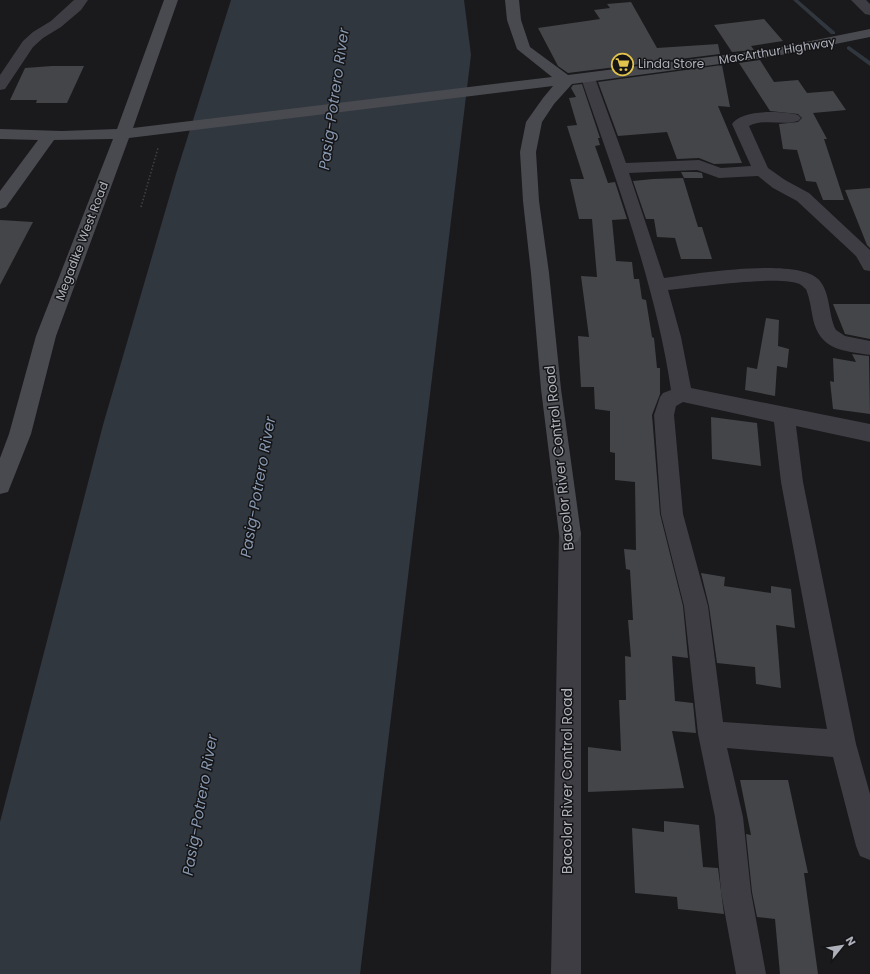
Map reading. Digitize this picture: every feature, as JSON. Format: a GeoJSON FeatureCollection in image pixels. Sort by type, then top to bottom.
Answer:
{"type":"FeatureCollection","features":[{"type":"Feature","properties":{"kind":"street"},"geometry":{"type":"LineString","coordinates":[[0,86],[28,44],[38,35],[56,24],[76,7],[81,0]]}},
{"type":"Feature","properties":{"kind":"street","name":"Megadike West Road"},"geometry":{"type":"LineString","coordinates":[[0,485],[20,434],[46,336],[123,134],[171,0]]}},
{"type":"Feature","properties":{"kind":"street"},"geometry":{"type":"LineString","coordinates":[[512,0],[514,20],[524,49],[566,81]]}},
{"type":"Feature","properties":{"kind":"street"},"geometry":{"type":"LineString","coordinates":[[858,0],[870,11]]}},
{"type":"Feature","properties":{"kind":"street","name":"MacArthur Highway"},"geometry":{"type":"LineString","coordinates":[[0,134],[48,137],[123,134],[163,130],[566,81],[771,53],[868,36]]}},
{"type":"Feature","properties":{"kind":"street"},"geometry":{"type":"LineString","coordinates":[[588,78],[621,168],[657,285],[677,359],[682,394]]}},
{"type":"Feature","properties":{"kind":"street","name":"Bacolor River Control Road"},"geometry":{"type":"LineString","coordinates":[[566,81],[548,101],[534,122],[528,152],[531,201],[540,273],[551,389],[570,534],[566,974]]}},
{"type":"Feature","properties":{"kind":"street"},"geometry":{"type":"LineString","coordinates":[[793,118],[762,116],[750,119],[740,124],[761,171],[779,184],[803,197],[862,252],[870,265]]}},
{"type":"Feature","properties":{"kind":"street"},"geometry":{"type":"LineString","coordinates":[[0,202],[48,137]]}},
{"type":"Feature","properties":{"kind":"street"},"geometry":{"type":"LineString","coordinates":[[621,168],[699,165],[719,173],[761,171]]}},
{"type":"Feature","properties":{"kind":"street"},"geometry":{"type":"LineString","coordinates":[[657,285],[756,274],[800,276],[808,280],[814,286],[827,333],[834,339],[870,348]]}},
{"type":"Feature","properties":{"kind":"street"},"geometry":{"type":"LineString","coordinates":[[751,974],[736,892],[729,817],[711,734],[696,606],[672,514],[664,415],[665,403],[671,398],[682,394],[870,432]]}},
{"type":"Feature","properties":{"kind":"street"},"geometry":{"type":"LineString","coordinates":[[784,414],[792,482],[843,744],[870,846]]}},
{"type":"Feature","properties":{"kind":"street"},"geometry":{"type":"LineString","coordinates":[[711,734],[843,744]]}},
{"type":"Feature","properties":{"kind":"path"},"geometry":{"type":"LineString","coordinates":[[141,207],[163,130]]}},
{"type":"Feature","properties":{"kind":"water","name":"Pasig-Potrero River"},"geometry":{"type":"Polygon","coordinates":[[[231,0],[464,0],[471,55],[360,974],[0,974],[0,822],[103,425],[176,174],[231,0]]]}},
{"type":"Feature","properties":{"kind":"building"},"geometry":{"type":"Polygon","coordinates":[[[631,2],[657,48],[718,44],[720,54],[568,73],[558,66],[538,28],[600,19],[594,10],[610,8],[607,4],[631,2]]]}},
{"type":"Feature","properties":{"kind":"building"},"geometry":{"type":"Polygon","coordinates":[[[764,19],[783,41],[751,46],[754,50],[732,52],[714,25],[764,19]]]}},
{"type":"Feature","properties":{"kind":"building"},"geometry":{"type":"Polygon","coordinates":[[[760,60],[774,82],[798,80],[807,93],[833,91],[846,110],[813,113],[827,139],[824,139],[844,200],[823,200],[816,182],[806,181],[797,150],[783,149],[779,124],[798,122],[802,118],[798,114],[770,111],[739,63],[760,60]]]}},
{"type":"Feature","properties":{"kind":"building"},"geometry":{"type":"Polygon","coordinates":[[[722,65],[730,107],[718,106],[742,163],[714,164],[699,158],[677,159],[667,132],[618,136],[598,82],[722,65]]]}},
{"type":"Feature","properties":{"kind":"building"},"geometry":{"type":"Polygon","coordinates":[[[84,66],[67,103],[36,103],[37,100],[10,100],[25,68],[84,66]]]}},
{"type":"Feature","properties":{"kind":"building"},"geometry":{"type":"Polygon","coordinates":[[[582,84],[600,138],[598,138],[600,145],[595,146],[608,183],[615,182],[627,219],[612,220],[616,261],[632,262],[634,279],[639,279],[642,299],[646,300],[652,337],[654,338],[657,368],[660,368],[660,394],[652,415],[660,514],[683,606],[688,658],[672,656],[675,701],[693,703],[696,733],[672,731],[684,788],[588,792],[588,747],[621,751],[619,700],[626,700],[625,656],[631,657],[628,620],[633,620],[630,570],[626,569],[624,549],[636,550],[635,482],[615,480],[615,453],[610,452],[610,411],[595,409],[594,387],[581,387],[578,336],[589,337],[581,276],[597,277],[592,219],[579,219],[570,179],[584,179],[567,126],[577,125],[569,98],[576,97],[571,88],[573,85],[582,84]]]}},
{"type":"Feature","properties":{"kind":"building"},"geometry":{"type":"Polygon","coordinates":[[[681,172],[702,173],[703,178],[684,178],[681,172]]]}},
{"type":"Feature","properties":{"kind":"building"},"geometry":{"type":"Polygon","coordinates":[[[683,178],[698,227],[702,227],[712,259],[681,259],[675,238],[657,237],[654,219],[646,219],[633,181],[683,178]]]}},
{"type":"Feature","properties":{"kind":"building"},"geometry":{"type":"Polygon","coordinates":[[[870,188],[870,248],[867,245],[845,190],[870,188]]]}},
{"type":"Feature","properties":{"kind":"building"},"geometry":{"type":"Polygon","coordinates":[[[0,220],[33,222],[0,285],[0,220]]]}},
{"type":"Feature","properties":{"kind":"building"},"geometry":{"type":"Polygon","coordinates":[[[833,304],[870,304],[870,339],[845,334],[833,304]]]}},
{"type":"Feature","properties":{"kind":"building"},"geometry":{"type":"Polygon","coordinates":[[[766,318],[779,320],[778,346],[789,349],[787,368],[777,366],[775,396],[745,390],[747,367],[757,369],[766,318]]]}},
{"type":"Feature","properties":{"kind":"building"},"geometry":{"type":"Polygon","coordinates":[[[852,354],[869,356],[870,414],[833,409],[830,381],[834,382],[833,358],[856,362],[852,354]]]}},
{"type":"Feature","properties":{"kind":"building"},"geometry":{"type":"Polygon","coordinates":[[[711,417],[757,423],[761,466],[712,459],[711,417]]]}},
{"type":"Feature","properties":{"kind":"building"},"geometry":{"type":"Polygon","coordinates":[[[701,573],[725,577],[724,586],[771,593],[771,586],[791,589],[795,628],[776,625],[781,688],[756,684],[755,667],[717,663],[709,606],[701,573]]]}},
{"type":"Feature","properties":{"kind":"building"},"geometry":{"type":"Polygon","coordinates":[[[740,780],[788,780],[808,873],[804,873],[818,974],[780,974],[775,919],[757,917],[752,892],[746,834],[751,835],[740,780]]]}},
{"type":"Feature","properties":{"kind":"building"},"geometry":{"type":"Polygon","coordinates":[[[664,821],[699,825],[703,867],[718,868],[724,914],[678,909],[677,897],[635,893],[632,828],[664,832],[664,821]]]}},
{"type":"Feature","properties":{"kind":"waterway"},"geometry":{"type":"LineString","coordinates":[[795,0],[833,33]]}},
{"type":"Feature","properties":{"kind":"waterway"},"geometry":{"type":"LineString","coordinates":[[849,48],[870,64]]}},
{"type":"Feature","properties":{"kind":"place","name":"Linda Store"},"geometry":{"type":"Point","coordinates":[622,64]}}]}
